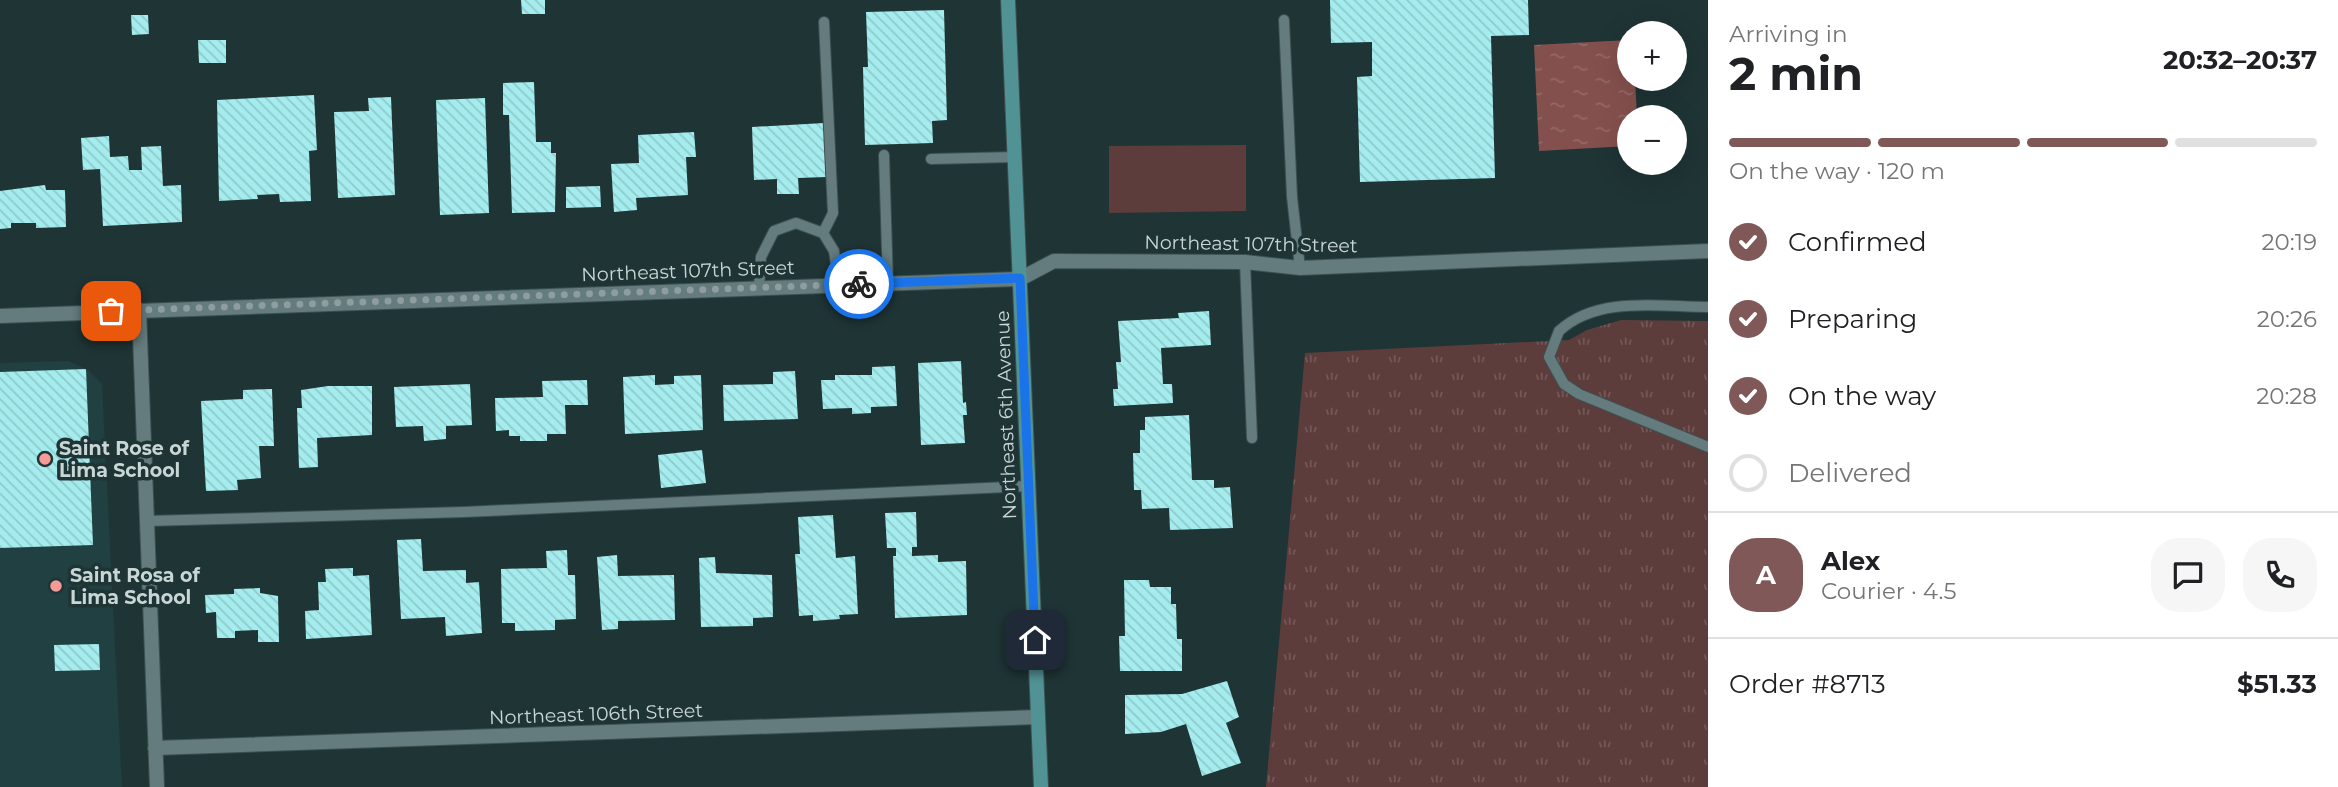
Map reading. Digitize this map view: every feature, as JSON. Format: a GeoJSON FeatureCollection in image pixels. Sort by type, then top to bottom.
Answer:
{"type":"FeatureCollection","features":[{"type":"Feature","properties":{"kind":"main road","name":"Northeast 6th Avenue"},"geometry":{"type":"LineString","coordinates":[[1008,0],[1041,787]]}},
{"type":"Feature","properties":{"kind":"street","name":"Northeast 107th Street"},"geometry":{"type":"LineString","coordinates":[[0,316],[1020,278],[1054,261],[1245,262],[1300,268],[1708,251]]}},
{"type":"Feature","properties":{"kind":"street"},"geometry":{"type":"LineString","coordinates":[[139,310],[158,787]]}},
{"type":"Feature","properties":{"kind":"street","name":"Northeast 106th Street"},"geometry":{"type":"LineString","coordinates":[[155,748],[1038,717]]}},
{"type":"Feature","properties":{"kind":"lane"},"geometry":{"type":"LineString","coordinates":[[1284,20],[1292,197],[1300,268]]}},
{"type":"Feature","properties":{"kind":"lane"},"geometry":{"type":"LineString","coordinates":[[824,22],[832,213],[824,233]]}},
{"type":"Feature","properties":{"kind":"lane"},"geometry":{"type":"LineString","coordinates":[[884,155],[888,283]]}},
{"type":"Feature","properties":{"kind":"lane"},"geometry":{"type":"LineString","coordinates":[[931,159],[1015,157]]}},
{"type":"Feature","properties":{"kind":"lane"},"geometry":{"type":"LineString","coordinates":[[759,288],[761,257],[774,231],[796,223],[824,233],[834,251],[839,285]]}},
{"type":"Feature","properties":{"kind":"lane"},"geometry":{"type":"LineString","coordinates":[[1245,262],[1252,438]]}},
{"type":"Feature","properties":{"kind":"lane"},"geometry":{"type":"LineString","coordinates":[[1708,307],[1637,306],[1599,310],[1559,331],[1549,357],[1564,384],[1579,394],[1708,447]]}},
{"type":"Feature","properties":{"kind":"lane"},"geometry":{"type":"LineString","coordinates":[[147,521],[464,512],[1028,486]]}},
{"type":"Feature","properties":{"kind":"shaded area","name":"Saint Rosa of Lima School"},"geometry":{"type":"Polygon","coordinates":[[[68,361],[88,370],[102,384],[122,787],[0,787],[0,363],[68,361]]]}},
{"type":"Feature","properties":{"kind":"green space"},"geometry":{"type":"Polygon","coordinates":[[[1246,145],[1246,211],[1109,213],[1109,146],[1246,145]]]}},
{"type":"Feature","properties":{"kind":"green space"},"geometry":{"type":"Polygon","coordinates":[[[1621,320],[1708,321],[1708,787],[1266,787],[1305,353],[1569,340],[1587,330],[1621,320]]]}},
{"type":"Feature","properties":{"kind":"water"},"geometry":{"type":"Polygon","coordinates":[[[1617,41],[1617,91],[1636,91],[1636,105],[1617,105],[1617,147],[1539,151],[1534,45],[1617,41]]]}},
{"type":"Feature","properties":{"kind":"building"},"geometry":{"type":"Polygon","coordinates":[[[521,0],[545,0],[545,14],[522,14],[521,0]]]}},
{"type":"Feature","properties":{"kind":"building"},"geometry":{"type":"Polygon","coordinates":[[[1330,0],[1528,0],[1529,35],[1491,36],[1495,178],[1360,182],[1357,77],[1372,76],[1372,42],[1331,43],[1330,0]]]}},
{"type":"Feature","properties":{"kind":"building"},"geometry":{"type":"Polygon","coordinates":[[[944,10],[947,120],[932,121],[933,143],[865,145],[863,67],[868,67],[866,12],[944,10]]]}},
{"type":"Feature","properties":{"kind":"building"},"geometry":{"type":"Polygon","coordinates":[[[131,15],[148,15],[149,34],[132,35],[131,15]]]}},
{"type":"Feature","properties":{"kind":"building"},"geometry":{"type":"Polygon","coordinates":[[[198,40],[226,40],[226,63],[199,63],[198,40]]]}},
{"type":"Feature","properties":{"kind":"building"},"geometry":{"type":"Polygon","coordinates":[[[534,82],[536,142],[551,142],[551,153],[556,153],[555,212],[512,213],[509,115],[503,115],[503,83],[534,82]]]}},
{"type":"Feature","properties":{"kind":"building"},"geometry":{"type":"Polygon","coordinates":[[[314,95],[317,150],[309,151],[311,201],[280,202],[279,194],[257,195],[258,199],[219,201],[217,100],[314,95]]]}},
{"type":"Feature","properties":{"kind":"building"},"geometry":{"type":"Polygon","coordinates":[[[391,97],[395,195],[338,198],[334,112],[369,111],[368,98],[391,97]]]}},
{"type":"Feature","properties":{"kind":"building"},"geometry":{"type":"Polygon","coordinates":[[[485,98],[489,213],[440,215],[436,100],[485,98]]]}},
{"type":"Feature","properties":{"kind":"building"},"geometry":{"type":"Polygon","coordinates":[[[824,123],[826,177],[798,178],[799,194],[777,194],[777,179],[754,180],[752,127],[824,123]]]}},
{"type":"Feature","properties":{"kind":"building"},"geometry":{"type":"Polygon","coordinates":[[[694,132],[696,157],[686,157],[688,195],[636,198],[637,210],[614,212],[611,164],[639,163],[638,135],[694,132]]]}},
{"type":"Feature","properties":{"kind":"building"},"geometry":{"type":"Polygon","coordinates":[[[109,136],[110,157],[128,156],[129,170],[142,170],[141,147],[161,146],[163,186],[181,185],[182,222],[103,226],[100,169],[83,170],[81,138],[109,136]]]}},
{"type":"Feature","properties":{"kind":"building"},"geometry":{"type":"Polygon","coordinates":[[[45,185],[46,190],[65,190],[66,227],[36,228],[36,223],[11,223],[11,228],[0,229],[0,191],[45,185]]]}},
{"type":"Feature","properties":{"kind":"building"},"geometry":{"type":"Polygon","coordinates":[[[600,186],[601,207],[566,208],[566,187],[600,186]]]}},
{"type":"Feature","properties":{"kind":"building"},"geometry":{"type":"Polygon","coordinates":[[[1209,311],[1211,345],[1161,348],[1163,384],[1172,384],[1173,403],[1114,406],[1113,389],[1118,389],[1116,362],[1121,362],[1118,321],[1179,318],[1178,313],[1209,311]]]}},
{"type":"Feature","properties":{"kind":"building"},"geometry":{"type":"Polygon","coordinates":[[[961,361],[963,403],[966,402],[967,415],[963,415],[965,443],[921,445],[918,363],[961,361]]]}},
{"type":"Feature","properties":{"kind":"building"},"geometry":{"type":"Polygon","coordinates":[[[895,366],[897,406],[871,407],[871,413],[852,414],[852,408],[823,409],[821,380],[835,380],[835,375],[872,375],[872,367],[895,366]]]}},
{"type":"Feature","properties":{"kind":"building","name":"Saint Rose of Lima School"},"geometry":{"type":"Polygon","coordinates":[[[86,369],[93,545],[0,548],[0,372],[86,369]]]}},
{"type":"Feature","properties":{"kind":"building"},"geometry":{"type":"Polygon","coordinates":[[[795,371],[798,419],[724,421],[723,385],[773,384],[773,372],[795,371]]]}},
{"type":"Feature","properties":{"kind":"building"},"geometry":{"type":"Polygon","coordinates":[[[655,375],[655,385],[674,384],[674,376],[701,375],[703,430],[625,434],[623,377],[655,375]]]}},
{"type":"Feature","properties":{"kind":"building"},"geometry":{"type":"Polygon","coordinates":[[[587,380],[588,405],[565,405],[566,434],[547,434],[547,441],[520,441],[520,436],[509,436],[509,430],[496,431],[495,398],[543,397],[542,381],[587,380]]]}},
{"type":"Feature","properties":{"kind":"building"},"geometry":{"type":"Polygon","coordinates":[[[470,384],[472,425],[446,426],[446,439],[424,441],[423,426],[396,427],[394,387],[470,384]]]}},
{"type":"Feature","properties":{"kind":"building"},"geometry":{"type":"Polygon","coordinates":[[[328,386],[372,386],[372,435],[317,438],[318,467],[299,468],[297,408],[302,408],[301,390],[328,386]]]}},
{"type":"Feature","properties":{"kind":"building"},"geometry":{"type":"Polygon","coordinates":[[[272,389],[274,446],[259,446],[261,478],[237,480],[238,490],[206,491],[201,401],[243,399],[243,390],[272,389]]]}},
{"type":"Feature","properties":{"kind":"building"},"geometry":{"type":"Polygon","coordinates":[[[1189,415],[1192,480],[1214,480],[1214,488],[1230,487],[1233,528],[1170,530],[1169,508],[1142,509],[1141,490],[1134,490],[1133,453],[1140,453],[1140,430],[1145,430],[1145,417],[1189,415]]]}},
{"type":"Feature","properties":{"kind":"building"},"geometry":{"type":"Polygon","coordinates":[[[702,450],[706,483],[661,488],[658,455],[702,450]]]}},
{"type":"Feature","properties":{"kind":"building"},"geometry":{"type":"Polygon","coordinates":[[[916,512],[917,547],[912,547],[912,556],[938,555],[938,562],[966,561],[967,615],[895,618],[893,556],[896,556],[896,548],[887,548],[885,513],[916,512]]]}},
{"type":"Feature","properties":{"kind":"building"},"geometry":{"type":"Polygon","coordinates":[[[833,515],[836,558],[855,556],[858,614],[839,615],[840,619],[813,621],[813,615],[799,616],[795,554],[800,554],[798,517],[833,515]]]}},
{"type":"Feature","properties":{"kind":"building"},"geometry":{"type":"Polygon","coordinates":[[[421,539],[423,571],[466,570],[466,583],[479,582],[482,633],[446,636],[445,617],[401,619],[397,540],[421,539]]]}},
{"type":"Feature","properties":{"kind":"building"},"geometry":{"type":"Polygon","coordinates":[[[567,550],[568,575],[575,575],[576,619],[555,620],[555,630],[515,631],[515,623],[502,623],[501,569],[547,568],[546,551],[567,550]]]}},
{"type":"Feature","properties":{"kind":"building"},"geometry":{"type":"Polygon","coordinates":[[[617,555],[618,576],[674,575],[675,620],[618,621],[618,629],[602,630],[597,557],[617,555]]]}},
{"type":"Feature","properties":{"kind":"building"},"geometry":{"type":"Polygon","coordinates":[[[715,557],[716,573],[772,575],[773,617],[753,618],[753,626],[701,627],[699,558],[715,557]]]}},
{"type":"Feature","properties":{"kind":"building"},"geometry":{"type":"Polygon","coordinates":[[[353,568],[353,576],[369,575],[372,635],[306,639],[305,611],[319,610],[318,582],[326,582],[325,569],[353,568]]]}},
{"type":"Feature","properties":{"kind":"building"},"geometry":{"type":"Polygon","coordinates":[[[1124,580],[1149,580],[1150,587],[1171,587],[1171,604],[1176,604],[1177,639],[1182,639],[1182,671],[1120,671],[1119,636],[1125,636],[1124,580]]]}},
{"type":"Feature","properties":{"kind":"building"},"geometry":{"type":"Polygon","coordinates":[[[260,588],[260,593],[278,596],[279,642],[258,642],[258,630],[235,631],[235,638],[217,638],[216,612],[206,613],[205,595],[234,594],[234,589],[260,588]]]}},
{"type":"Feature","properties":{"kind":"building"},"geometry":{"type":"Polygon","coordinates":[[[99,644],[100,670],[55,671],[54,645],[99,644]]]}},
{"type":"Feature","properties":{"kind":"building"},"geometry":{"type":"Polygon","coordinates":[[[1227,681],[1239,717],[1226,723],[1241,763],[1202,776],[1186,724],[1161,732],[1125,734],[1125,695],[1182,694],[1227,681]]]}},
{"type":"Feature","properties":{"kind":"way so far"},"geometry":{"type":"LineString","coordinates":[[111,311],[859,284]]}},
{"type":"Feature","properties":{"kind":"place","name":"Saint Rose of Lima School"},"geometry":{"type":"Point","coordinates":[45,459]}},
{"type":"Feature","properties":{"kind":"place","name":"Saint Rosa of Lima School"},"geometry":{"type":"Point","coordinates":[56,586]}},
{"type":"Feature","properties":{"kind":"route"},"geometry":{"type":"LineString","coordinates":[[859,284],[1020,278],[1035,640]]}}]}
